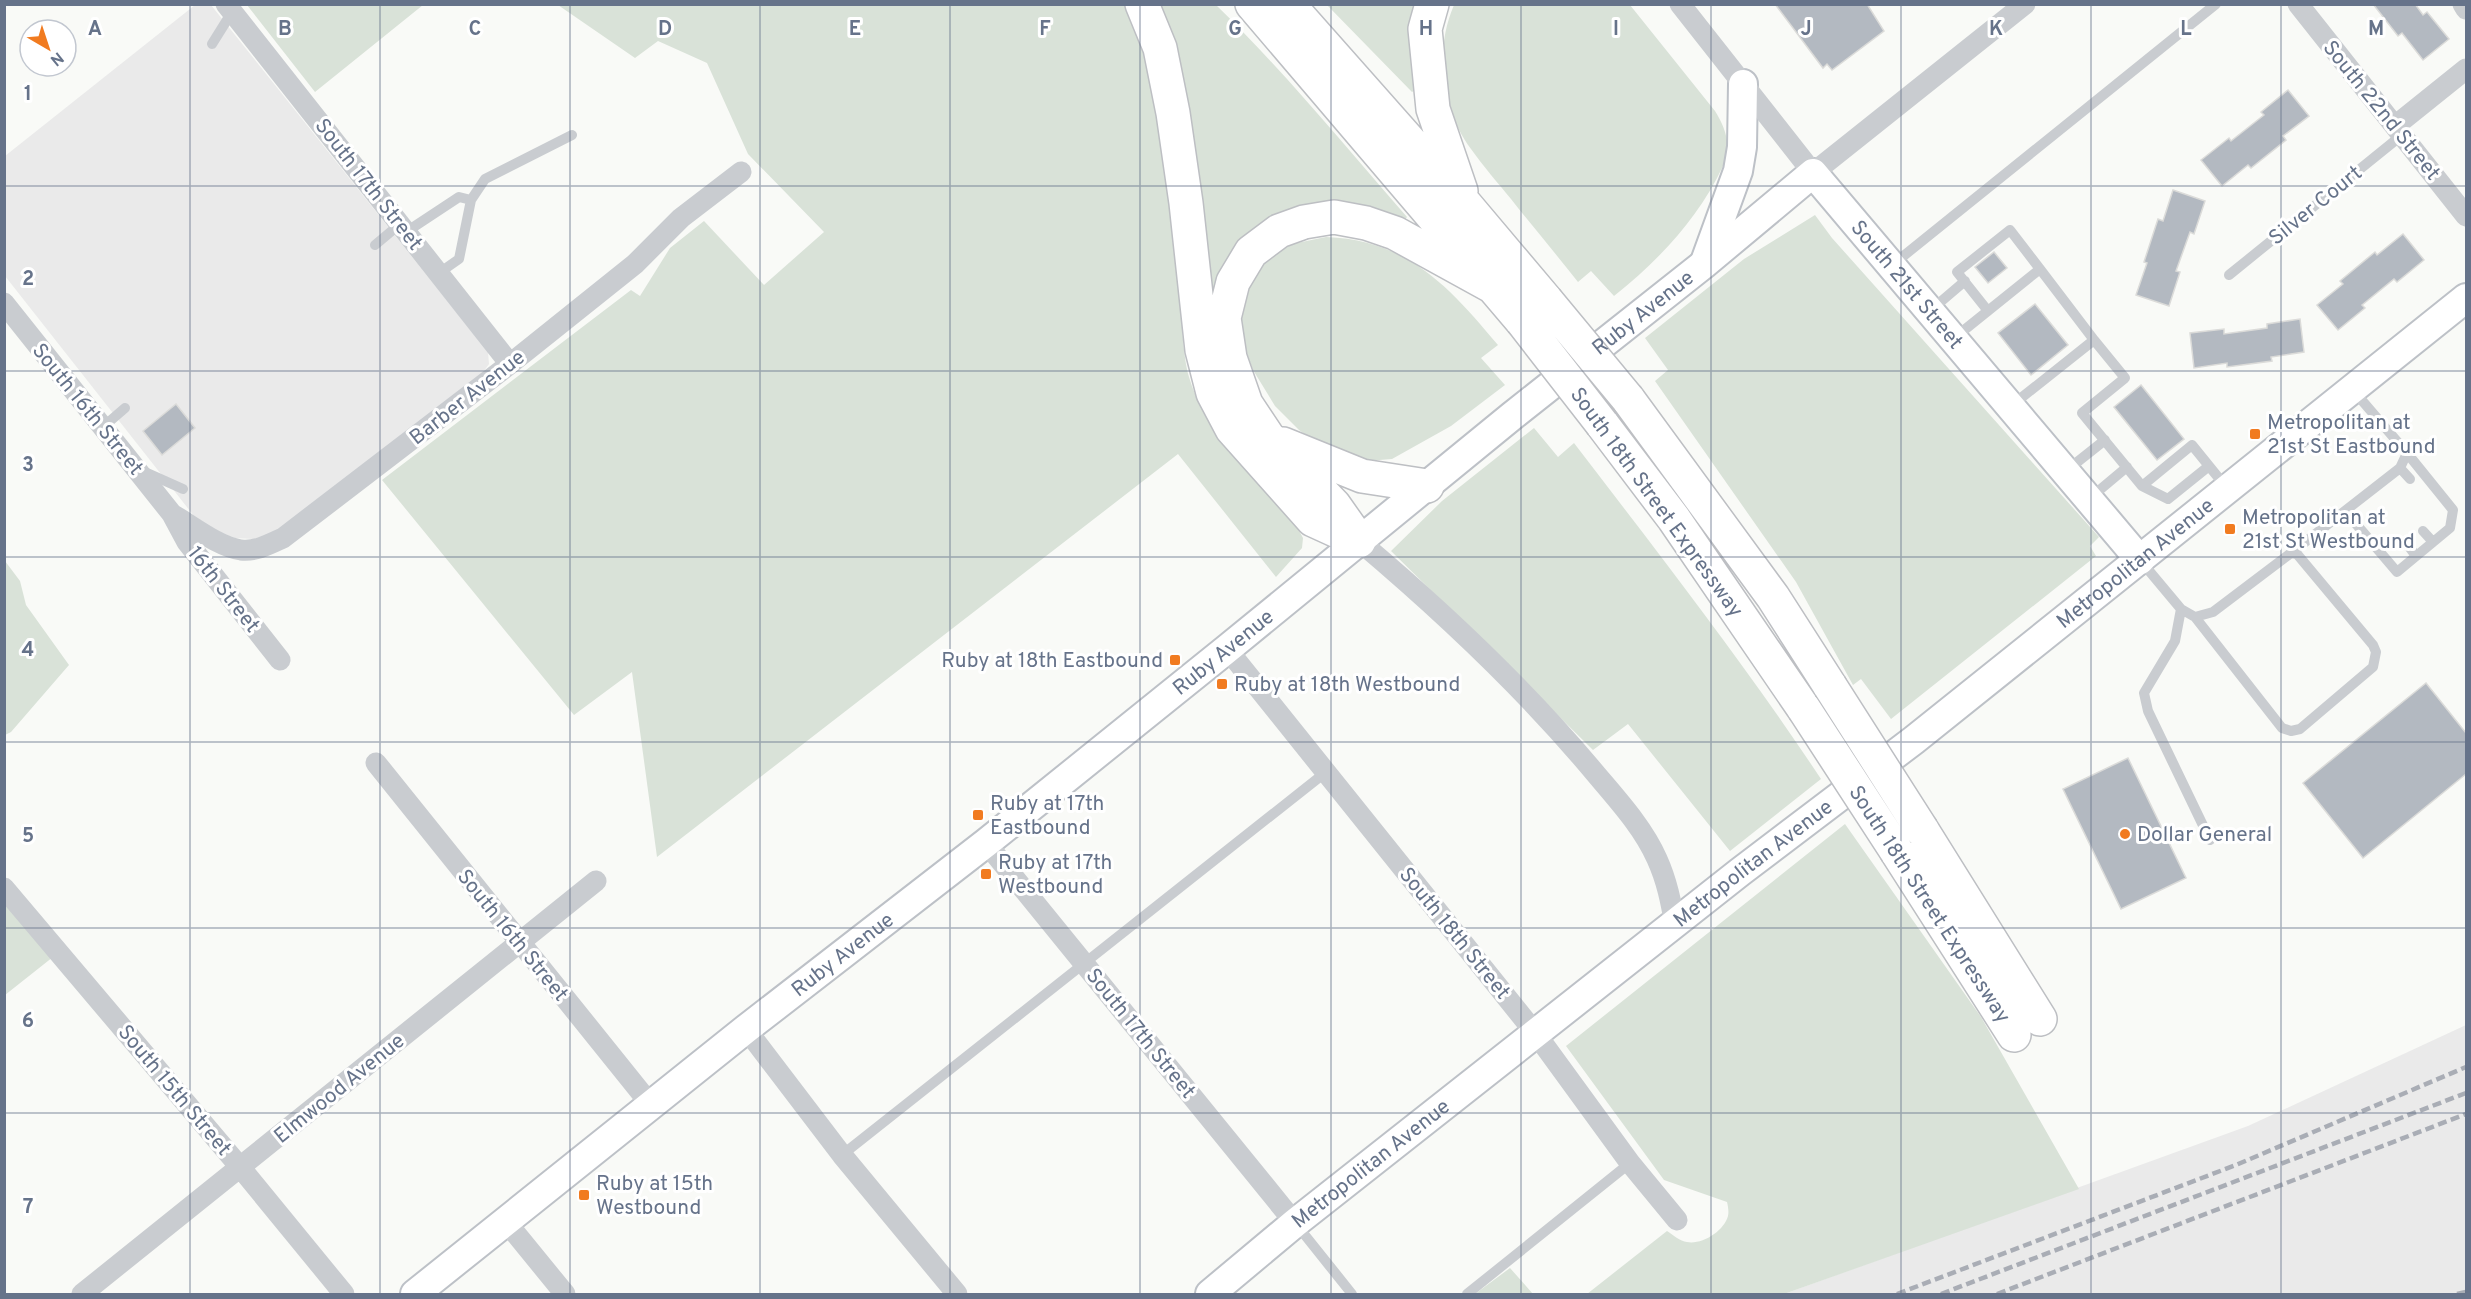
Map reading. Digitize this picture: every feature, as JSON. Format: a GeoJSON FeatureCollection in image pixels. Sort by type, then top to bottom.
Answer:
{"type":"FeatureCollection","features":[{"type":"Feature","properties":{"kind":"highway"},"geometry":{"type":"LineString","coordinates":[[1142,4],[1160,48],[1173,113],[1186,203],[1202,350],[1213,393],[1232,429],[1313,520],[1359,541]]}},
{"type":"Feature","properties":{"kind":"highway","name":"South 18th Street Expressway"},"geometry":{"type":"LineString","coordinates":[[1252,4],[1495,288],[1674,519],[1897,852],[2027,1027],[1922,830],[1773,597],[1628,399],[1465,204],[1288,4]]}},
{"type":"Feature","properties":{"kind":"highway"},"geometry":{"type":"LineString","coordinates":[[1432,4],[1425,29],[1433,109],[1465,204]]}},
{"type":"Feature","properties":{"kind":"highway"},"geometry":{"type":"LineString","coordinates":[[1359,541],[1334,505],[1268,437],[1246,404],[1230,358],[1224,318],[1233,282],[1251,252],[1279,231],[1304,222],[1334,217],[1366,223],[1395,233],[1495,288]]}},
{"type":"Feature","properties":{"kind":"highway"},"geometry":{"type":"LineString","coordinates":[[1268,437],[1362,476],[1427,486]]}},
{"type":"Feature","properties":{"kind":"street","name":"South 21st Street"},"geometry":{"type":"LineString","coordinates":[[1680,4],[1813,173],[2140,560]]}},
{"type":"Feature","properties":{"kind":"street","name":"Ruby Avenue"},"geometry":{"type":"LineString","coordinates":[[415,1294],[507,1223],[746,1029],[986,843],[2025,4]]}},
{"type":"Feature","properties":{"kind":"street","name":"South 22nd Street"},"geometry":{"type":"LineString","coordinates":[[2298,4],[2466,216]]}},
{"type":"Feature","properties":{"kind":"street"},"geometry":{"type":"LineString","coordinates":[[2463,4],[2466,9]]}},
{"type":"Feature","properties":{"kind":"street","name":"South 17th Street"},"geometry":{"type":"LineString","coordinates":[[229,8],[510,364]]}},
{"type":"Feature","properties":{"kind":"street"},"geometry":{"type":"LineString","coordinates":[[2398,131],[2466,69]]}},
{"type":"Feature","properties":{"kind":"street"},"geometry":{"type":"LineString","coordinates":[[1704,264],[1738,171],[1742,147],[1743,84]]}},
{"type":"Feature","properties":{"kind":"street","name":"Barber Avenue"},"geometry":{"type":"LineString","coordinates":[[172,514],[223,544],[242,550],[261,548],[283,538],[510,364],[635,264],[681,218],[741,172]]}},
{"type":"Feature","properties":{"kind":"street","name":"Metropolitan Avenue"},"geometry":{"type":"LineString","coordinates":[[1210,1294],[1295,1223],[1740,872],[1914,740],[2466,298]]}},
{"type":"Feature","properties":{"kind":"street","name":"South 16th Street"},"geometry":{"type":"LineString","coordinates":[[4,303],[172,514]]}},
{"type":"Feature","properties":{"kind":"street","name":"16th Street"},"geometry":{"type":"LineString","coordinates":[[172,514],[187,542],[280,660]]}},
{"type":"Feature","properties":{"kind":"street"},"geometry":{"type":"LineString","coordinates":[[1359,541],[1430,601],[1547,717],[1632,818],[1656,857],[1668,887],[1675,925]]}},
{"type":"Feature","properties":{"kind":"street","name":"South 18th Street"},"geometry":{"type":"LineString","coordinates":[[1227,649],[1536,1034],[1630,1163],[1677,1220]]}},
{"type":"Feature","properties":{"kind":"street","name":"South 16th Street"},"geometry":{"type":"LineString","coordinates":[[376,763],[651,1106]]}},
{"type":"Feature","properties":{"kind":"street","name":"South 17th Street"},"geometry":{"type":"LineString","coordinates":[[986,843],[1295,1223]]}},
{"type":"Feature","properties":{"kind":"street","name":"Elmwood Avenue"},"geometry":{"type":"LineString","coordinates":[[82,1294],[596,881]]}},
{"type":"Feature","properties":{"kind":"street","name":"South 15th Street"},"geometry":{"type":"LineString","coordinates":[[4,888],[240,1167],[344,1294]]}},
{"type":"Feature","properties":{"kind":"street"},"geometry":{"type":"LineString","coordinates":[[746,1029],[842,1155],[957,1294]]}},
{"type":"Feature","properties":{"kind":"street"},"geometry":{"type":"LineString","coordinates":[[507,1223],[565,1294]]}},
{"type":"Feature","properties":{"kind":"lane"},"geometry":{"type":"LineString","coordinates":[[1891,266],[2216,4]]}},
{"type":"Feature","properties":{"kind":"lane"},"geometry":{"type":"LineString","coordinates":[[212,44],[229,8]]}},
{"type":"Feature","properties":{"kind":"lane","name":"Silver Court"},"geometry":{"type":"LineString","coordinates":[[2229,275],[2398,131]]}},
{"type":"Feature","properties":{"kind":"lane"},"geometry":{"type":"LineString","coordinates":[[439,273],[459,259],[471,200],[485,179],[572,135]]}},
{"type":"Feature","properties":{"kind":"lane"},"geometry":{"type":"LineString","coordinates":[[375,244],[459,197],[471,200]]}},
{"type":"Feature","properties":{"kind":"lane"},"geometry":{"type":"LineString","coordinates":[[1988,311],[1957,272],[2010,230],[2125,378],[2082,413],[2142,486],[2168,499],[2209,466]]}},
{"type":"Feature","properties":{"kind":"lane"},"geometry":{"type":"LineString","coordinates":[[1953,339],[2040,269]]}},
{"type":"Feature","properties":{"kind":"lane"},"geometry":{"type":"LineString","coordinates":[[1930,311],[1965,281]]}},
{"type":"Feature","properties":{"kind":"lane"},"geometry":{"type":"LineString","coordinates":[[2010,407],[2094,340]]}},
{"type":"Feature","properties":{"kind":"lane"},"geometry":{"type":"LineString","coordinates":[[2345,511],[2397,572],[2450,528],[2453,510],[2352,389]]}},
{"type":"Feature","properties":{"kind":"lane"},"geometry":{"type":"LineString","coordinates":[[103,427],[125,408]]}},
{"type":"Feature","properties":{"kind":"lane"},"geometry":{"type":"LineString","coordinates":[[2066,471],[2104,440]]}},
{"type":"Feature","properties":{"kind":"lane"},"geometry":{"type":"LineString","coordinates":[[2142,486],[2192,445],[2228,490]]}},
{"type":"Feature","properties":{"kind":"lane"},"geometry":{"type":"LineString","coordinates":[[2195,617],[2213,612],[2382,483],[2400,468],[2407,453]]}},
{"type":"Feature","properties":{"kind":"lane"},"geometry":{"type":"LineString","coordinates":[[2088,499],[2127,467]]}},
{"type":"Feature","properties":{"kind":"lane"},"geometry":{"type":"LineString","coordinates":[[2400,468],[2410,479]]}},
{"type":"Feature","properties":{"kind":"lane"},"geometry":{"type":"LineString","coordinates":[[136,469],[183,489]]}},
{"type":"Feature","properties":{"kind":"lane"},"geometry":{"type":"LineString","coordinates":[[2382,483],[2390,493]]}},
{"type":"Feature","properties":{"kind":"lane"},"geometry":{"type":"LineString","coordinates":[[2366,495],[2374,505]]}},
{"type":"Feature","properties":{"kind":"lane"},"geometry":{"type":"LineString","coordinates":[[2440,517],[2450,528]]}},
{"type":"Feature","properties":{"kind":"lane"},"geometry":{"type":"LineString","coordinates":[[2423,531],[2433,542]]}},
{"type":"Feature","properties":{"kind":"lane"},"geometry":{"type":"LineString","coordinates":[[2407,544],[2416,556]]}},
{"type":"Feature","properties":{"kind":"lane"},"geometry":{"type":"LineString","coordinates":[[2140,560],[2181,609],[2195,617],[2282,728],[2291,731],[2300,729],[2373,667],[2376,652],[2373,645],[2297,554],[2291,553]]}},
{"type":"Feature","properties":{"kind":"lane"},"geometry":{"type":"LineString","coordinates":[[2181,609],[2175,640],[2144,693],[2148,711],[2210,840]]}},
{"type":"Feature","properties":{"kind":"lane"},"geometry":{"type":"LineString","coordinates":[[842,1155],[1326,772]]}},
{"type":"Feature","properties":{"kind":"lane"},"geometry":{"type":"LineString","coordinates":[[1467,1294],[1630,1163]]}},
{"type":"Feature","properties":{"kind":"lane"},"geometry":{"type":"LineString","coordinates":[[1295,1223],[1352,1294]]}},
{"type":"Feature","properties":{"kind":"shaded area"},"geometry":{"type":"Polygon","coordinates":[[[195,5],[211,5],[488,352],[489,364],[481,375],[273,534],[253,539],[235,538],[215,530],[194,516],[5,276],[5,156],[195,5]]]}},
{"type":"Feature","properties":{"kind":"shaded area"},"geometry":{"type":"Polygon","coordinates":[[[247,5],[423,5],[315,92],[247,5]]]}},
{"type":"Feature","properties":{"kind":"shaded area"},"geometry":{"type":"Polygon","coordinates":[[[558,5],[1126,5],[1148,71],[1163,142],[1189,377],[1207,418],[1219,437],[1248,473],[1295,523],[1303,538],[1302,548],[1276,577],[1178,454],[657,857],[632,672],[574,715],[382,480],[631,290],[640,296],[670,248],[704,221],[764,285],[824,232],[748,154],[707,63],[658,41],[635,58],[558,5]]]}},
{"type":"Feature","properties":{"kind":"shaded area"},"geometry":{"type":"Polygon","coordinates":[[[1149,5],[1216,5],[1290,82],[1407,217],[1401,225],[1323,208],[1214,294],[1206,292],[1149,5]]]}},
{"type":"Feature","properties":{"kind":"shaded area"},"geometry":{"type":"Polygon","coordinates":[[[1327,5],[1417,5],[1417,89],[1412,92],[1327,5]]]}},
{"type":"Feature","properties":{"kind":"shaded area"},"geometry":{"type":"Polygon","coordinates":[[[1454,5],[1630,5],[1719,118],[1729,151],[1729,166],[1723,166],[1702,204],[1662,253],[1614,296],[1591,271],[1578,282],[1480,162],[1461,133],[1447,98],[1444,79],[1444,41],[1454,5]]]}},
{"type":"Feature","properties":{"kind":"shaded area"},"geometry":{"type":"Polygon","coordinates":[[[1815,215],[1832,238],[2099,537],[2090,546],[2096,556],[1891,719],[1861,679],[1853,685],[1796,582],[1655,381],[1668,370],[1645,338],[1744,259],[1815,215]]]}},
{"type":"Feature","properties":{"kind":"shaded area"},"geometry":{"type":"Polygon","coordinates":[[[1326,237],[1355,240],[1381,247],[1404,257],[1444,286],[1498,345],[1481,358],[1505,385],[1451,426],[1392,459],[1367,461],[1322,447],[1299,430],[1275,406],[1253,370],[1243,342],[1240,309],[1253,274],[1264,262],[1292,244],[1326,237]]]}},
{"type":"Feature","properties":{"kind":"shaded area"},"geometry":{"type":"Polygon","coordinates":[[[1534,428],[1558,457],[1574,443],[1731,651],[1821,779],[1730,851],[1628,724],[1593,750],[1391,551],[1442,501],[1534,428]]]}},
{"type":"Feature","properties":{"kind":"shaded area"},"geometry":{"type":"Polygon","coordinates":[[[5,561],[20,581],[26,605],[69,665],[11,732],[5,735],[5,561]]]}},
{"type":"Feature","properties":{"kind":"shaded area"},"geometry":{"type":"Polygon","coordinates":[[[1845,824],[1981,1017],[2079,1189],[1784,1294],[1587,1294],[1667,1231],[1687,1242],[1699,1241],[1712,1236],[1726,1222],[1728,1209],[1727,1202],[1664,1180],[1566,1046],[1845,824]]]}},
{"type":"Feature","properties":{"kind":"shaded area"},"geometry":{"type":"Polygon","coordinates":[[[4,901],[53,957],[5,995],[4,995],[4,901]]]}},
{"type":"Feature","properties":{"kind":"shaded area"},"geometry":{"type":"Polygon","coordinates":[[[2466,1025],[2466,1294],[1784,1294],[2248,1126],[2466,1025]]]}},
{"type":"Feature","properties":{"kind":"shaded area"},"geometry":{"type":"Polygon","coordinates":[[[1510,1268],[1533,1294],[1475,1294],[1510,1268]]]}},
{"type":"Feature","properties":{"kind":"building"},"geometry":{"type":"Polygon","coordinates":[[[1775,4],[1867,4],[1884,31],[1832,70],[1827,64],[1823,68],[1775,4]]]}},
{"type":"Feature","properties":{"kind":"building"},"geometry":{"type":"Polygon","coordinates":[[[2373,4],[2415,4],[2423,15],[2427,12],[2449,39],[2423,60],[2402,33],[2398,36],[2373,4]]]}},
{"type":"Feature","properties":{"kind":"building"},"geometry":{"type":"Polygon","coordinates":[[[2288,90],[2309,116],[2283,136],[2286,140],[2251,168],[2248,165],[2222,186],[2201,160],[2229,138],[2231,141],[2264,115],[2261,112],[2288,90]]]}},
{"type":"Feature","properties":{"kind":"building"},"geometry":{"type":"Polygon","coordinates":[[[2173,190],[2205,201],[2194,234],[2190,232],[2176,271],[2180,272],[2169,306],[2136,295],[2158,219],[2163,221],[2173,190]]]}},
{"type":"Feature","properties":{"kind":"building"},"geometry":{"type":"Polygon","coordinates":[[[2403,234],[2424,260],[2397,282],[2394,279],[2362,305],[2365,308],[2338,330],[2317,305],[2343,284],[2340,281],[2375,252],[2377,255],[2403,234]]]}},
{"type":"Feature","properties":{"kind":"building"},"geometry":{"type":"Polygon","coordinates":[[[1994,252],[2007,268],[1988,283],[1975,267],[1994,252]]]}},
{"type":"Feature","properties":{"kind":"building"},"geometry":{"type":"Polygon","coordinates":[[[2035,304],[2068,345],[2031,375],[1998,333],[2035,304]]]}},
{"type":"Feature","properties":{"kind":"building"},"geometry":{"type":"Polygon","coordinates":[[[2300,319],[2304,352],[2271,357],[2272,361],[2227,367],[2227,363],[2194,368],[2190,333],[2224,329],[2224,334],[2267,328],[2267,324],[2300,319]]]}},
{"type":"Feature","properties":{"kind":"building"},"geometry":{"type":"Polygon","coordinates":[[[2141,385],[2184,439],[2157,460],[2114,407],[2141,385]]]}},
{"type":"Feature","properties":{"kind":"building"},"geometry":{"type":"Polygon","coordinates":[[[176,404],[195,428],[162,455],[143,431],[176,404]]]}},
{"type":"Feature","properties":{"kind":"building"},"geometry":{"type":"Polygon","coordinates":[[[2426,683],[2466,733],[2466,774],[2363,858],[2303,783],[2426,683]]]}},
{"type":"Feature","properties":{"kind":"building","name":"Dollar General"},"geometry":{"type":"Polygon","coordinates":[[[2128,758],[2186,878],[2121,909],[2063,789],[2128,758]]]}},
{"type":"Feature","properties":{"kind":"railway"},"geometry":{"type":"LineString","coordinates":[[1897,1294],[2236,1165],[2466,1067]]}},
{"type":"Feature","properties":{"kind":"railway"},"geometry":{"type":"LineString","coordinates":[[1941,1294],[2466,1093]]}},
{"type":"Feature","properties":{"kind":"railway"},"geometry":{"type":"LineString","coordinates":[[1997,1294],[2466,1114]]}},
{"type":"Feature","properties":{"kind":"railway"},"geometry":{"type":"LineString","coordinates":[[2457,1294],[2466,1292]]}},
{"type":"Feature","properties":{"kind":"place","name":"Metropolitan at 21st St Eastbound"},"geometry":{"type":"Point","coordinates":[2255,434]}},
{"type":"Feature","properties":{"kind":"place","name":"Metropolitan at 21st St Westbound"},"geometry":{"type":"Point","coordinates":[2230,529]}},
{"type":"Feature","properties":{"kind":"place","name":"Ruby at 18th Eastbound"},"geometry":{"type":"Point","coordinates":[1175,660]}},
{"type":"Feature","properties":{"kind":"place","name":"Ruby at 18th Westbound"},"geometry":{"type":"Point","coordinates":[1222,684]}},
{"type":"Feature","properties":{"kind":"place","name":"Ruby at 17th Eastbound"},"geometry":{"type":"Point","coordinates":[978,815]}},
{"type":"Feature","properties":{"kind":"place","name":"Dollar General"},"geometry":{"type":"Point","coordinates":[2125,834]}},
{"type":"Feature","properties":{"kind":"place","name":"Ruby at 17th Westbound"},"geometry":{"type":"Point","coordinates":[986,874]}},
{"type":"Feature","properties":{"kind":"place","name":"Ruby at 15th Westbound"},"geometry":{"type":"Point","coordinates":[584,1195]}}]}
